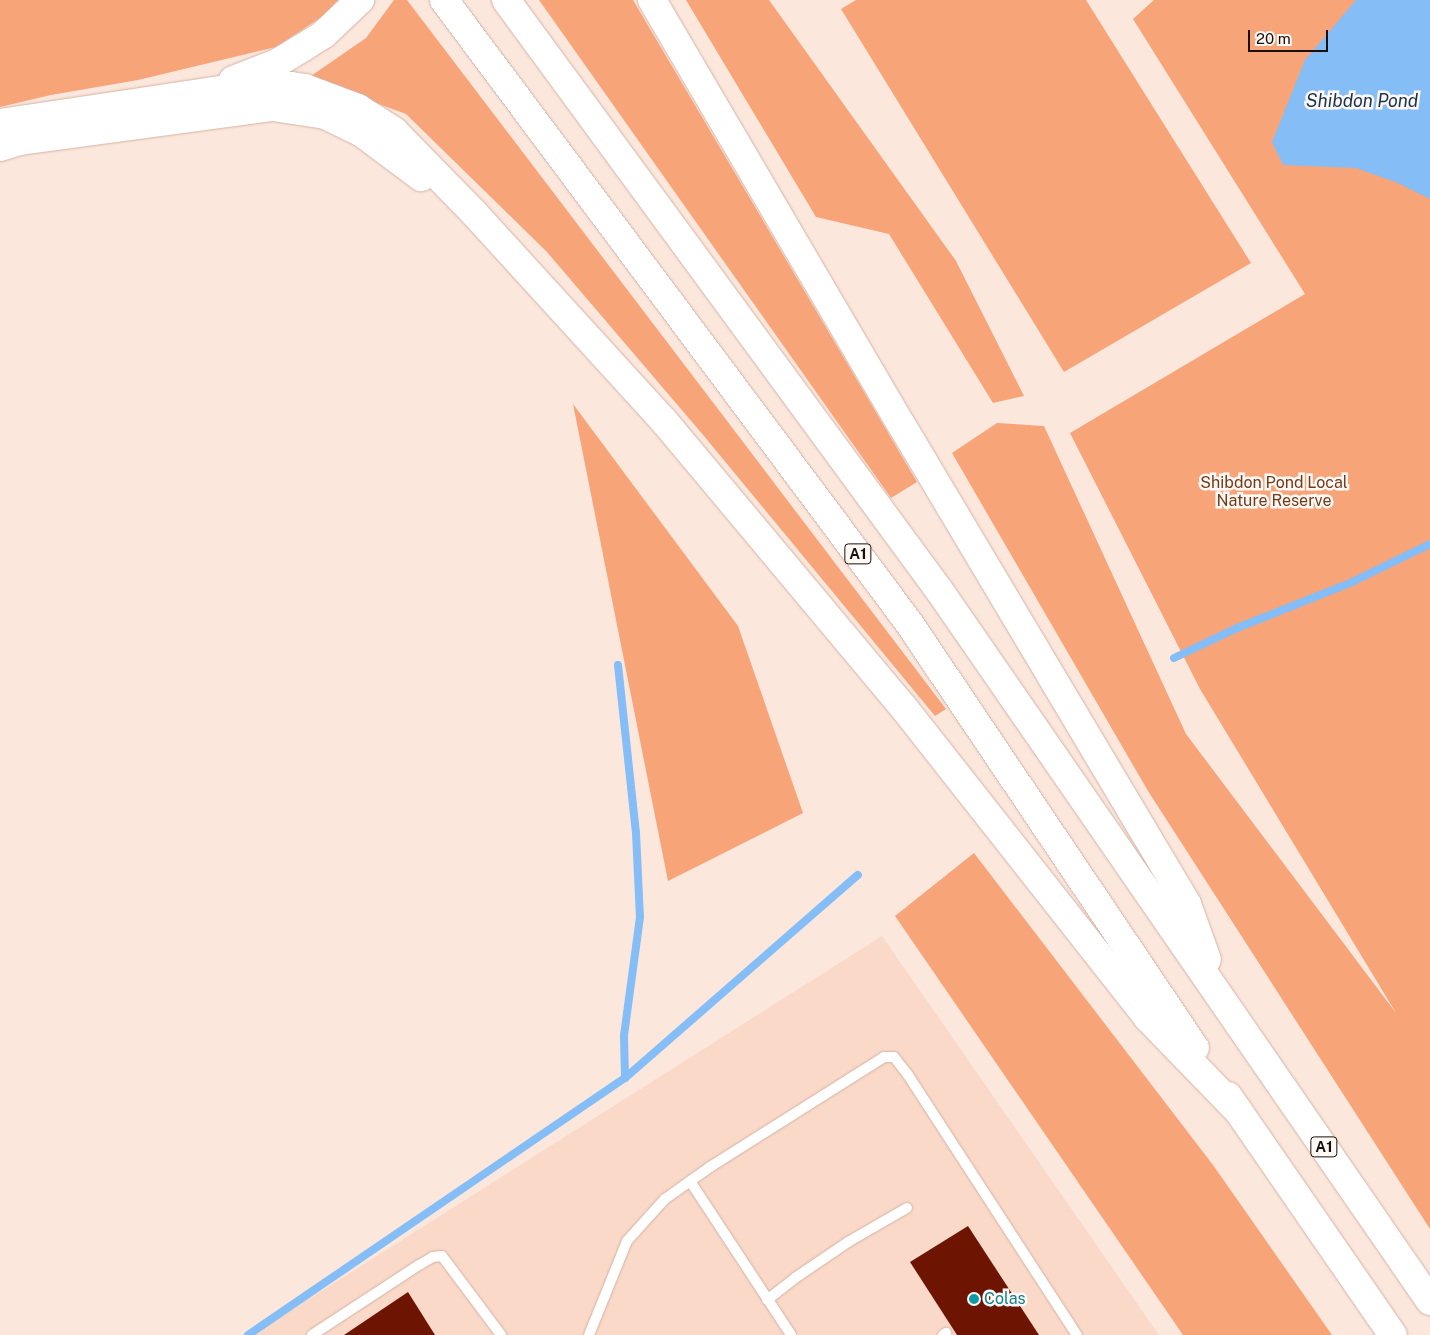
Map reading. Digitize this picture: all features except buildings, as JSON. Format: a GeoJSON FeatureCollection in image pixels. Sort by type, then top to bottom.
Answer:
{"type":"FeatureCollection","features":[{"type":"Feature","properties":{"kind":"highway"},"geometry":{"type":"LineString","coordinates":[[191,94],[276,63],[324,34],[360,0]]}},
{"type":"Feature","properties":{"kind":"highway","name":"A1"},"geometry":{"type":"LineString","coordinates":[[506,0],[939,590],[1430,1301]]}},
{"type":"Feature","properties":{"kind":"highway"},"geometry":{"type":"LineString","coordinates":[[652,0],[901,424],[1187,904],[1218,992]]}},
{"type":"Feature","properties":{"kind":"highway","name":"A1"},"geometry":{"type":"LineString","coordinates":[[449,7],[909,622],[1238,1111],[1393,1335]]}},
{"type":"Feature","properties":{"kind":"highway"},"geometry":{"type":"LineString","coordinates":[[0,123],[248,86],[291,86],[305,88],[341,100],[358,108],[394,131],[474,213],[671,428],[904,708],[1148,1018],[1238,1111]]}},
{"type":"Feature","properties":{"kind":"highway"},"geometry":{"type":"LineString","coordinates":[[0,147],[20,141],[273,107],[325,115],[362,133],[474,213]]}},
{"type":"Feature","properties":{"kind":"lane"},"geometry":{"type":"LineString","coordinates":[[589,1335],[627,1241],[665,1199],[690,1181],[884,1057],[894,1057],[908,1075],[1076,1335]]}},
{"type":"Feature","properties":{"kind":"lane"},"geometry":{"type":"LineString","coordinates":[[690,1181],[791,1335]]}},
{"type":"Feature","properties":{"kind":"lane"},"geometry":{"type":"LineString","coordinates":[[768,1300],[795,1278],[848,1242],[907,1208]]}},
{"type":"Feature","properties":{"kind":"lane"},"geometry":{"type":"LineString","coordinates":[[312,1335],[418,1266],[434,1257],[442,1256],[501,1335]]}},
{"type":"Feature","properties":{"kind":"shaded area"},"geometry":{"type":"Polygon","coordinates":[[[882,936],[1159,1335],[252,1335],[882,936]]]}},
{"type":"Feature","properties":{"kind":"green space"},"geometry":{"type":"Polygon","coordinates":[[[0,0],[338,0],[323,16],[276,47],[138,80],[51,95],[0,107],[0,0]]]}},
{"type":"Feature","properties":{"kind":"green space"},"geometry":{"type":"Polygon","coordinates":[[[394,0],[407,0],[946,709],[935,716],[704,436],[547,252],[406,114],[308,78],[366,38],[394,0]]]}},
{"type":"Feature","properties":{"kind":"green space"},"geometry":{"type":"Polygon","coordinates":[[[539,0],[633,0],[917,482],[891,498],[539,0]]]}},
{"type":"Feature","properties":{"kind":"green space"},"geometry":{"type":"Polygon","coordinates":[[[686,0],[769,0],[956,261],[1024,396],[993,403],[889,234],[816,217],[686,0]]]}},
{"type":"Feature","properties":{"kind":"green space"},"geometry":{"type":"Polygon","coordinates":[[[856,0],[1086,0],[1251,263],[1064,372],[841,9],[856,0]]]}},
{"type":"Feature","properties":{"kind":"green space","name":"Shibdon Pond Local Nature Reserve"},"geometry":{"type":"Polygon","coordinates":[[[1154,0],[1430,0],[1430,1229],[1148,791],[952,453],[997,423],[1044,426],[1186,734],[1396,1013],[1200,689],[1070,433],[1305,294],[1133,19],[1154,0]]]}},
{"type":"Feature","properties":{"kind":"green space"},"geometry":{"type":"Polygon","coordinates":[[[573,404],[738,626],[803,813],[668,881],[573,404]]]}},
{"type":"Feature","properties":{"kind":"green space"},"geometry":{"type":"Polygon","coordinates":[[[974,853],[1213,1165],[1332,1335],[1183,1335],[895,916],[974,853]]]}},
{"type":"Feature","properties":{"kind":"water","name":"Shibdon Pond"},"geometry":{"type":"Polygon","coordinates":[[[1356,0],[1430,0],[1430,199],[1398,183],[1356,168],[1283,165],[1272,142],[1305,60],[1356,0]]]}},
{"type":"Feature","properties":{"kind":"waterway"},"geometry":{"type":"LineString","coordinates":[[1174,658],[1237,628],[1350,583],[1430,544]]}},
{"type":"Feature","properties":{"kind":"waterway"},"geometry":{"type":"LineString","coordinates":[[618,665],[636,833],[640,917],[624,1036],[625,1078]]}},
{"type":"Feature","properties":{"kind":"waterway"},"geometry":{"type":"LineString","coordinates":[[248,1335],[625,1078],[858,875]]}},
{"type":"Feature","properties":{"kind":"place","name":"Colas"},"geometry":{"type":"Point","coordinates":[974,1299]}}]}
